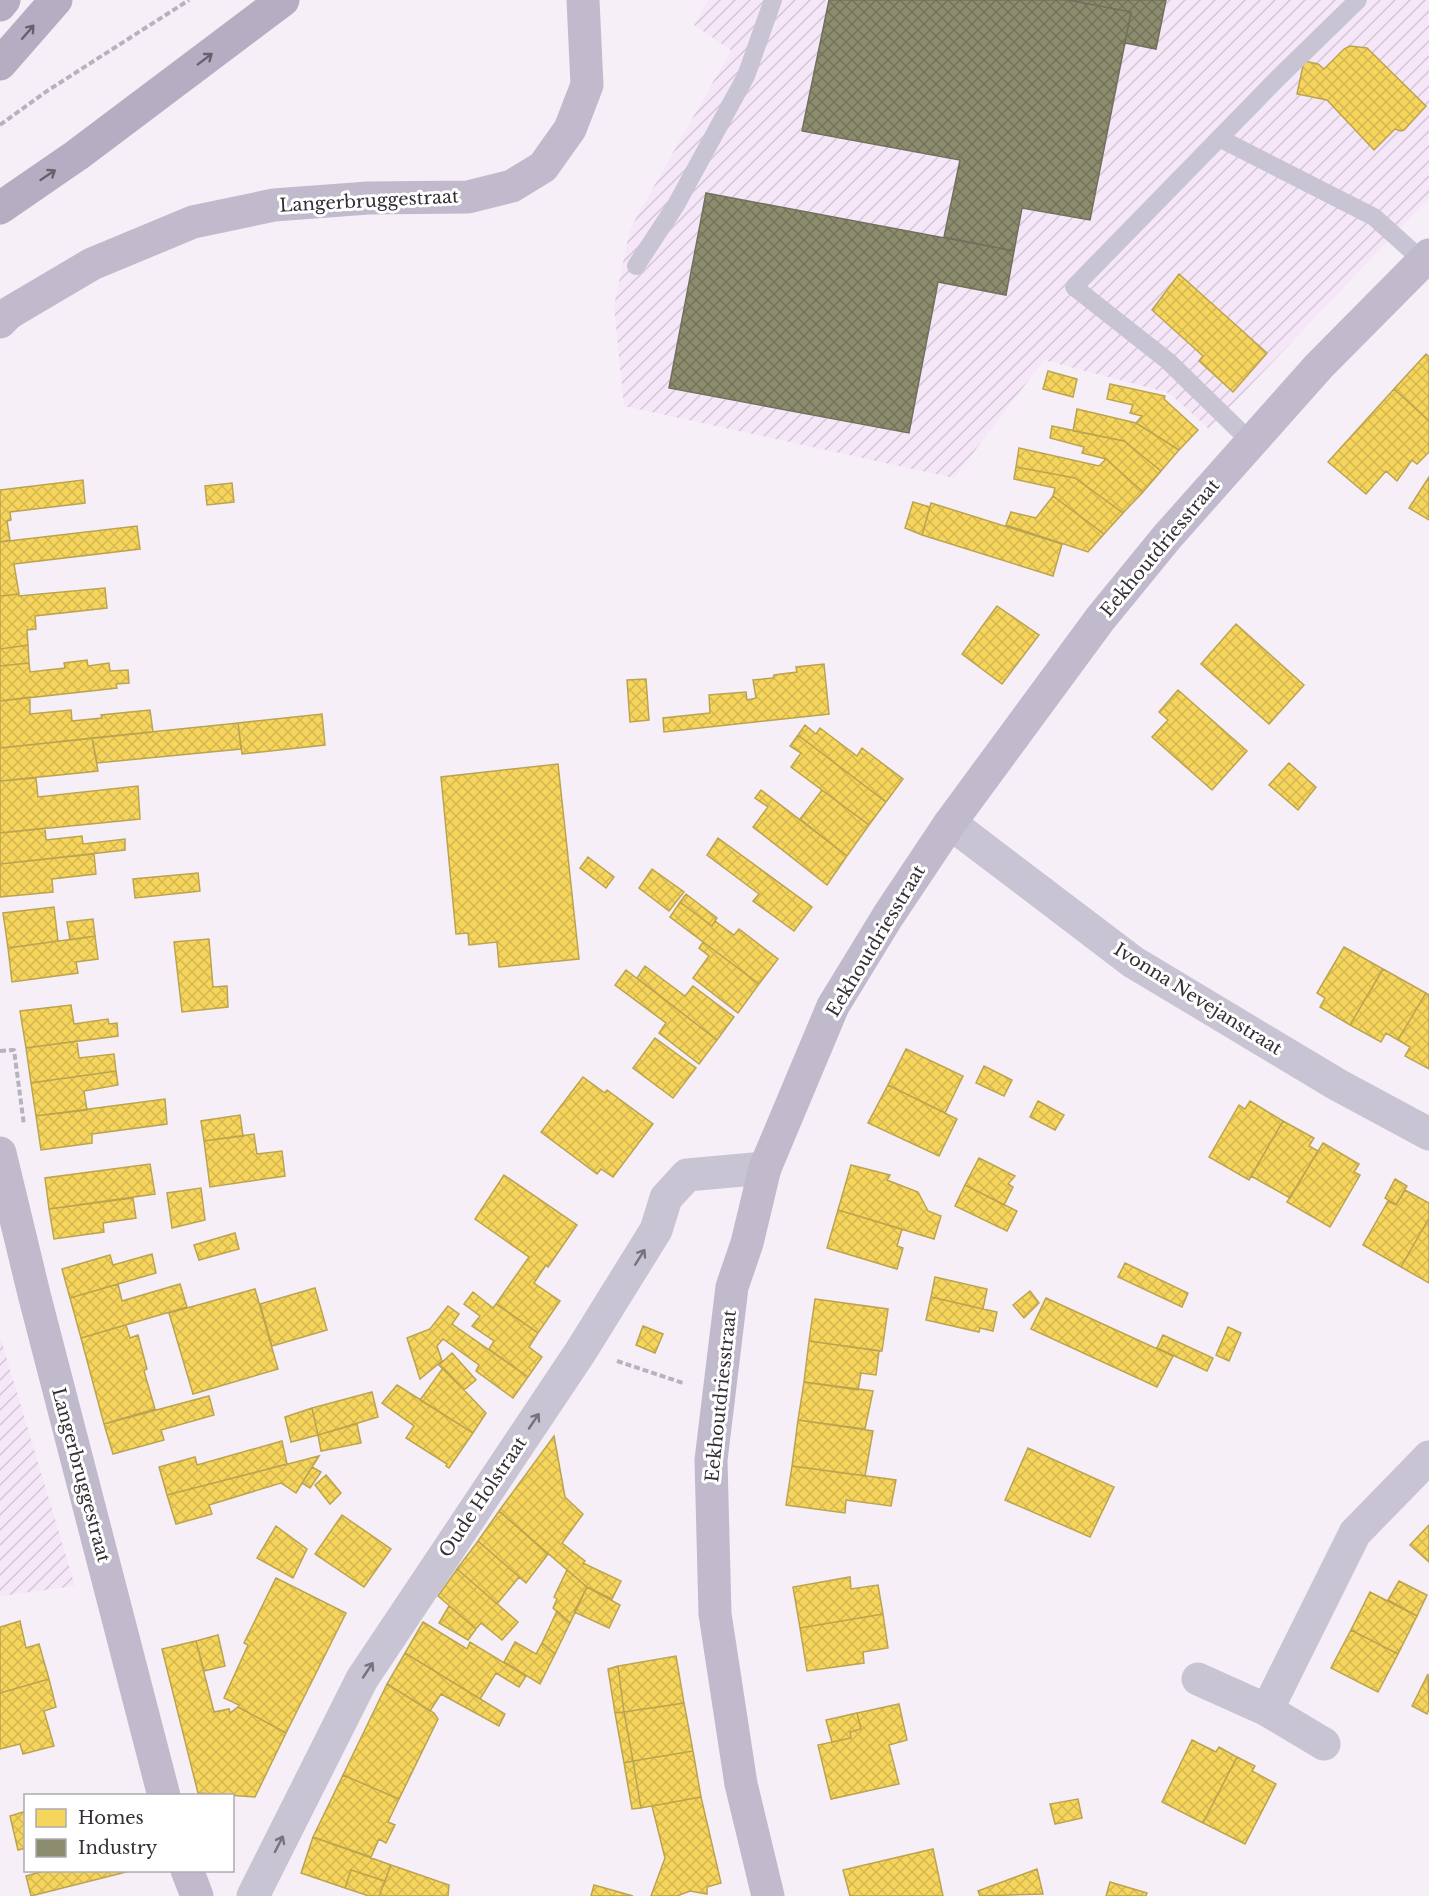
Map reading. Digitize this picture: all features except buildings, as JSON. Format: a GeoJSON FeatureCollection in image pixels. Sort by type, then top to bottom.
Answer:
{"type":"FeatureCollection","features":[{"type":"Feature","properties":{"kind":"highway"},"geometry":{"type":"LineString","coordinates":[[0,4],[4,0]]}},
{"type":"Feature","properties":{"kind":"highway"},"geometry":{"type":"LineString","coordinates":[[0,64],[56,0]]}},
{"type":"Feature","properties":{"kind":"highway"},"geometry":{"type":"LineString","coordinates":[[0,208],[77,155],[283,0]]}},
{"type":"Feature","properties":{"kind":"street","name":"Langerbruggestraat"},"geometry":{"type":"LineString","coordinates":[[0,322],[9,313],[92,264],[194,222],[274,205],[369,198],[468,197],[512,186],[543,167],[570,129],[587,85],[583,0]]}},
{"type":"Feature","properties":{"kind":"street","name":"Eekhoutdriesstraat"},"geometry":{"type":"LineString","coordinates":[[768,1896],[741,1784],[715,1614],[711,1460],[732,1287],[747,1243],[765,1168],[833,1006],[888,916],[950,823],[1100,619],[1167,537],[1319,366],[1426,258]]}},
{"type":"Feature","properties":{"kind":"street","name":"Ivonna Nevejanstraat"},"geometry":{"type":"LineString","coordinates":[[950,823],[1133,962],[1338,1085],[1429,1134]]}},
{"type":"Feature","properties":{"kind":"street","name":"Langerbruggestraat"},"geometry":{"type":"LineString","coordinates":[[2,1163],[163,1794]]}},
{"type":"Feature","properties":{"kind":"street","name":"Oude Holstraat"},"geometry":{"type":"LineString","coordinates":[[253,1896],[362,1678],[581,1351],[656,1230],[666,1198],[687,1175],[765,1168]]}},
{"type":"Feature","properties":{"kind":"street"},"geometry":{"type":"LineString","coordinates":[[1267,1710],[1355,1533],[1429,1457]]}},
{"type":"Feature","properties":{"kind":"street"},"geometry":{"type":"LineString","coordinates":[[1198,1679],[1267,1710],[1324,1744]]}},
{"type":"Feature","properties":{"kind":"street"},"geometry":{"type":"LineString","coordinates":[[188,1872],[197,1896]]}},
{"type":"Feature","properties":{"kind":"lane"},"geometry":{"type":"LineString","coordinates":[[636,266],[676,205],[746,76],[773,0]]}},
{"type":"Feature","properties":{"kind":"lane"},"geometry":{"type":"LineString","coordinates":[[1251,442],[1168,361],[1074,287],[1358,0]]}},
{"type":"Feature","properties":{"kind":"lane"},"geometry":{"type":"LineString","coordinates":[[1219,138],[1374,218],[1426,258]]}},
{"type":"Feature","properties":{"kind":"path"},"geometry":{"type":"LineString","coordinates":[[0,125],[47,91],[189,0]]}},
{"type":"Feature","properties":{"kind":"path"},"geometry":{"type":"LineString","coordinates":[[0,1051],[14,1050],[25,1128],[2,1163]]}},
{"type":"Feature","properties":{"kind":"path"},"geometry":{"type":"LineString","coordinates":[[581,1351],[606,1357],[679,1383],[721,1385]]}},
{"type":"Feature","properties":{"kind":"shaded area"},"geometry":{"type":"Polygon","coordinates":[[[708,0],[1429,0],[1429,198],[1209,429],[1169,393],[1044,360],[954,478],[624,406],[614,306],[630,229],[731,50],[694,25],[708,0]]]}},
{"type":"Feature","properties":{"kind":"shaded area"},"geometry":{"type":"Polygon","coordinates":[[[0,1336],[75,1586],[0,1596],[0,1336]]]}}]}
